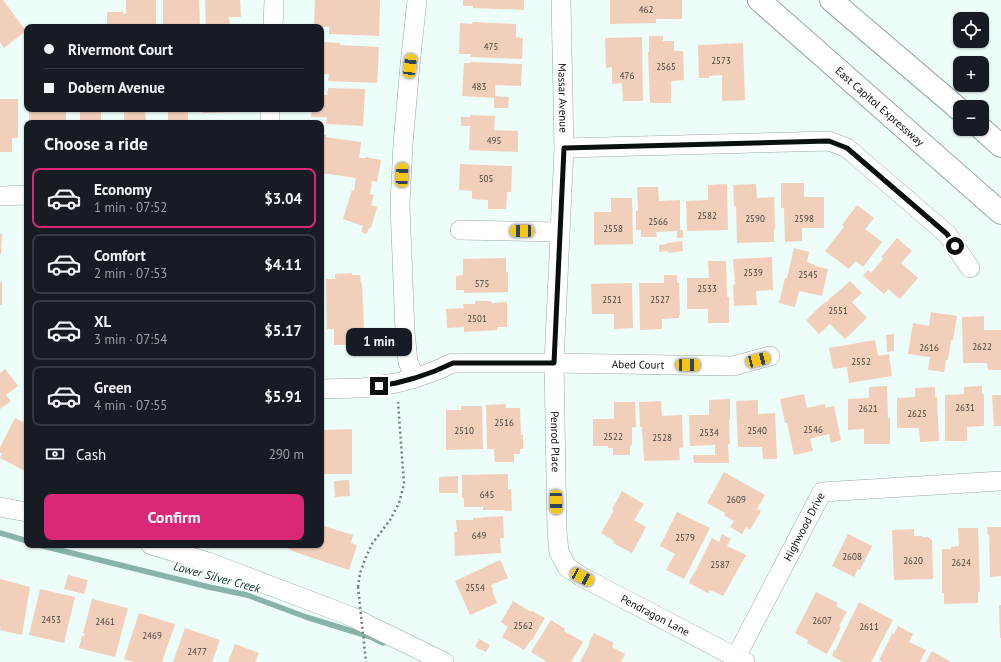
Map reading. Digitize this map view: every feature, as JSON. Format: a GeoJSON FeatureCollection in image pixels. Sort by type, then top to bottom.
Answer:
{"type":"FeatureCollection","features":[{"type":"Feature","properties":{"kind":"highway","name":"East Capitol Expressway"},"geometry":{"type":"LineString","coordinates":[[759,0],[1001,213]]}},
{"type":"Feature","properties":{"kind":"highway"},"geometry":{"type":"LineString","coordinates":[[831,0],[953,104]]}},
{"type":"Feature","properties":{"kind":"highway"},"geometry":{"type":"LineString","coordinates":[[989,135],[1001,146]]}},
{"type":"Feature","properties":{"kind":"street"},"geometry":{"type":"LineString","coordinates":[[273,24],[274,0]]}},
{"type":"Feature","properties":{"kind":"street"},"geometry":{"type":"LineString","coordinates":[[415,378],[408,362],[406,347],[400,205],[404,136],[417,0]]}},
{"type":"Feature","properties":{"kind":"street","name":"Massar Avenue"},"geometry":{"type":"LineString","coordinates":[[554,363],[564,148],[561,0]]}},
{"type":"Feature","properties":{"kind":"street"},"geometry":{"type":"LineString","coordinates":[[564,148],[829,141],[847,148],[947,234],[970,268]]}},
{"type":"Feature","properties":{"kind":"street"},"geometry":{"type":"LineString","coordinates":[[0,196],[24,195]]}},
{"type":"Feature","properties":{"kind":"street"},"geometry":{"type":"LineString","coordinates":[[460,230],[560,232]]}},
{"type":"Feature","properties":{"kind":"street","name":"Abed Court"},"geometry":{"type":"LineString","coordinates":[[324,389],[362,388],[396,383],[435,371],[453,363],[733,366],[770,356]]}},
{"type":"Feature","properties":{"kind":"street","name":"Penrod Place"},"geometry":{"type":"LineString","coordinates":[[554,363],[557,532],[559,552],[567,567]]}},
{"type":"Feature","properties":{"kind":"street","name":"Highwood Drive"},"geometry":{"type":"LineString","coordinates":[[741,660],[822,492],[1001,481]]}},
{"type":"Feature","properties":{"kind":"street"},"geometry":{"type":"LineString","coordinates":[[0,507],[24,511]]}},
{"type":"Feature","properties":{"kind":"street"},"geometry":{"type":"LineString","coordinates":[[161,548],[208,562],[350,616],[444,662]]}},
{"type":"Feature","properties":{"kind":"street","name":"Pendragon Lane"},"geometry":{"type":"LineString","coordinates":[[567,567],[582,577],[741,660]]}},
{"type":"Feature","properties":{"kind":"path"},"geometry":{"type":"LineString","coordinates":[[366,662],[358,587],[360,572],[372,544],[390,520],[399,503],[404,484],[396,383]]}},
{"type":"Feature","properties":{"kind":"building"},"geometry":{"type":"Polygon","coordinates":[[[0,0],[3,0],[24,28],[24,33],[4,48],[0,42],[0,0]]]}},
{"type":"Feature","properties":{"kind":"building"},"geometry":{"type":"Polygon","coordinates":[[[126,0],[156,0],[156,24],[107,24],[107,12],[123,12],[123,14],[126,14],[126,0]]]}},
{"type":"Feature","properties":{"kind":"building"},"geometry":{"type":"Polygon","coordinates":[[[163,0],[199,0],[200,24],[163,24],[163,0]]]}},
{"type":"Feature","properties":{"kind":"building"},"geometry":{"type":"Polygon","coordinates":[[[205,0],[240,0],[241,17],[229,17],[230,24],[206,24],[205,0]]]}},
{"type":"Feature","properties":{"kind":"building"},"geometry":{"type":"Polygon","coordinates":[[[315,0],[380,0],[379,36],[329,34],[329,27],[324,27],[324,24],[314,24],[315,0]]]}},
{"type":"Feature","properties":{"kind":"building"},"geometry":{"type":"Polygon","coordinates":[[[463,0],[524,0],[524,10],[473,8],[473,6],[463,6],[463,0]]]}},
{"type":"Feature","properties":{"kind":"building"},"geometry":{"type":"Polygon","coordinates":[[[610,0],[682,0],[682,19],[656,19],[656,23],[610,24],[610,0]]]}},
{"type":"Feature","properties":{"kind":"building"},"geometry":{"type":"Polygon","coordinates":[[[473,22],[516,24],[516,37],[523,38],[522,59],[470,57],[471,54],[459,54],[460,23],[472,24],[473,22]]]}},
{"type":"Feature","properties":{"kind":"building"},"geometry":{"type":"Polygon","coordinates":[[[649,36],[663,36],[663,41],[674,41],[674,51],[683,51],[684,80],[671,81],[671,103],[650,103],[648,52],[649,36]]]}},
{"type":"Feature","properties":{"kind":"building"},"geometry":{"type":"Polygon","coordinates":[[[642,37],[643,101],[623,101],[622,83],[612,84],[612,67],[606,68],[605,38],[642,37]]]}},
{"type":"Feature","properties":{"kind":"building"},"geometry":{"type":"Polygon","coordinates":[[[324,42],[340,43],[340,45],[379,47],[377,83],[328,81],[329,74],[324,74],[324,42]]]}},
{"type":"Feature","properties":{"kind":"building"},"geometry":{"type":"Polygon","coordinates":[[[743,43],[745,100],[722,101],[722,75],[709,76],[709,78],[699,78],[698,45],[743,43]]]}},
{"type":"Feature","properties":{"kind":"building"},"geometry":{"type":"Polygon","coordinates":[[[464,63],[522,64],[521,86],[495,85],[495,96],[509,97],[508,108],[494,108],[494,98],[462,96],[464,63]]]}},
{"type":"Feature","properties":{"kind":"building"},"geometry":{"type":"Polygon","coordinates":[[[328,88],[365,89],[363,126],[326,124],[327,117],[311,117],[312,112],[324,112],[324,95],[327,95],[328,88]]]}},
{"type":"Feature","properties":{"kind":"building"},"geometry":{"type":"Polygon","coordinates":[[[0,99],[18,99],[18,138],[12,138],[12,152],[0,152],[0,99]]]}},
{"type":"Feature","properties":{"kind":"building"},"geometry":{"type":"Polygon","coordinates":[[[29,112],[66,112],[66,120],[29,120],[29,112]]]}},
{"type":"Feature","properties":{"kind":"building"},"geometry":{"type":"Polygon","coordinates":[[[80,112],[101,112],[101,120],[80,120],[80,112]]]}},
{"type":"Feature","properties":{"kind":"building"},"geometry":{"type":"Polygon","coordinates":[[[124,112],[145,112],[146,120],[124,120],[124,112]]]}},
{"type":"Feature","properties":{"kind":"building"},"geometry":{"type":"Polygon","coordinates":[[[168,112],[188,112],[188,120],[168,120],[168,112]]]}},
{"type":"Feature","properties":{"kind":"building"},"geometry":{"type":"Polygon","coordinates":[[[203,112],[237,112],[203,113],[203,112]]]}},
{"type":"Feature","properties":{"kind":"building"},"geometry":{"type":"Polygon","coordinates":[[[470,115],[495,116],[494,130],[518,131],[518,152],[469,150],[470,126],[461,126],[461,117],[470,117],[470,115]]]}},
{"type":"Feature","properties":{"kind":"building"},"geometry":{"type":"Polygon","coordinates":[[[324,135],[326,135],[326,137],[361,142],[359,158],[366,157],[381,160],[377,182],[372,181],[370,194],[374,195],[371,205],[377,207],[371,228],[369,228],[367,234],[361,232],[363,226],[343,219],[352,190],[354,191],[356,178],[324,173],[324,135]]]}},
{"type":"Feature","properties":{"kind":"building"},"geometry":{"type":"Polygon","coordinates":[[[460,164],[512,166],[511,192],[507,192],[506,209],[488,209],[488,200],[472,199],[472,191],[459,190],[460,164]]]}},
{"type":"Feature","properties":{"kind":"building"},"geometry":{"type":"Polygon","coordinates":[[[781,183],[804,183],[804,197],[824,197],[824,228],[802,228],[802,241],[785,242],[784,208],[781,208],[781,183]]]}},
{"type":"Feature","properties":{"kind":"building"},"geometry":{"type":"Polygon","coordinates":[[[727,184],[728,230],[687,231],[686,201],[708,200],[708,185],[727,184]]]}},
{"type":"Feature","properties":{"kind":"building"},"geometry":{"type":"Polygon","coordinates":[[[756,184],[757,198],[774,197],[774,242],[737,243],[736,206],[734,206],[733,185],[756,184]]]}},
{"type":"Feature","properties":{"kind":"building"},"geometry":{"type":"Polygon","coordinates":[[[637,187],[658,187],[659,201],[680,200],[680,230],[683,230],[683,238],[677,238],[677,231],[656,232],[657,237],[641,237],[641,230],[636,230],[636,211],[638,211],[637,187]]]}},
{"type":"Feature","properties":{"kind":"building"},"geometry":{"type":"Polygon","coordinates":[[[611,198],[632,198],[633,244],[594,245],[594,212],[611,212],[611,198]]]}},
{"type":"Feature","properties":{"kind":"building"},"geometry":{"type":"Polygon","coordinates":[[[857,205],[874,218],[865,229],[882,242],[863,267],[856,261],[849,269],[825,251],[844,227],[842,225],[857,205]]]}},
{"type":"Feature","properties":{"kind":"building"},"geometry":{"type":"Polygon","coordinates":[[[0,234],[2,234],[1,254],[0,254],[0,234]]]}},
{"type":"Feature","properties":{"kind":"building"},"geometry":{"type":"Polygon","coordinates":[[[897,238],[912,251],[901,263],[918,278],[900,299],[888,289],[884,294],[863,276],[868,270],[871,273],[883,259],[881,257],[897,238]]]}},
{"type":"Feature","properties":{"kind":"building"},"geometry":{"type":"Polygon","coordinates":[[[682,241],[683,251],[668,253],[668,251],[659,252],[659,245],[682,241]]]}},
{"type":"Feature","properties":{"kind":"building"},"geometry":{"type":"Polygon","coordinates":[[[794,248],[809,252],[807,262],[815,266],[828,269],[822,296],[799,291],[795,307],[779,303],[794,248]]]}},
{"type":"Feature","properties":{"kind":"building"},"geometry":{"type":"Polygon","coordinates":[[[772,257],[773,290],[756,291],[757,305],[734,306],[733,285],[735,284],[733,259],[772,257]]]}},
{"type":"Feature","properties":{"kind":"building"},"geometry":{"type":"Polygon","coordinates":[[[506,258],[508,292],[464,293],[464,290],[456,290],[456,276],[463,275],[463,259],[506,258]]]}},
{"type":"Feature","properties":{"kind":"building"},"geometry":{"type":"Polygon","coordinates":[[[708,261],[726,261],[727,297],[729,297],[729,323],[708,323],[708,309],[687,309],[687,278],[709,278],[708,261]]]}},
{"type":"Feature","properties":{"kind":"building"},"geometry":{"type":"Polygon","coordinates":[[[352,273],[352,275],[360,275],[362,283],[364,329],[356,329],[357,345],[334,345],[334,329],[327,329],[326,279],[335,279],[335,274],[352,273]]]}},
{"type":"Feature","properties":{"kind":"building"},"geometry":{"type":"Polygon","coordinates":[[[664,275],[677,275],[677,283],[679,283],[679,318],[662,319],[662,329],[640,330],[639,283],[664,283],[664,275]]]}},
{"type":"Feature","properties":{"kind":"building"},"geometry":{"type":"Polygon","coordinates":[[[850,281],[862,293],[852,302],[867,318],[845,339],[830,324],[819,334],[806,320],[850,281]]]}},
{"type":"Feature","properties":{"kind":"building"},"geometry":{"type":"Polygon","coordinates":[[[0,282],[2,282],[2,305],[0,305],[0,282]]]}},
{"type":"Feature","properties":{"kind":"building"},"geometry":{"type":"Polygon","coordinates":[[[632,283],[633,328],[614,329],[614,314],[592,314],[591,284],[632,283]]]}},
{"type":"Feature","properties":{"kind":"building"},"geometry":{"type":"Polygon","coordinates":[[[475,301],[491,301],[492,303],[507,302],[507,327],[497,327],[497,330],[464,332],[464,327],[447,328],[446,309],[464,308],[463,304],[475,304],[475,301]]]}},
{"type":"Feature","properties":{"kind":"building"},"geometry":{"type":"Polygon","coordinates":[[[931,312],[957,316],[953,340],[951,340],[948,360],[946,360],[944,372],[928,370],[930,357],[908,354],[913,323],[929,326],[931,312]]]}},
{"type":"Feature","properties":{"kind":"building"},"geometry":{"type":"Polygon","coordinates":[[[984,316],[984,330],[1001,330],[1001,370],[988,370],[987,363],[963,363],[962,317],[984,316]]]}},
{"type":"Feature","properties":{"kind":"building"},"geometry":{"type":"Polygon","coordinates":[[[894,334],[894,351],[887,352],[886,335],[894,334]]]}},
{"type":"Feature","properties":{"kind":"building"},"geometry":{"type":"Polygon","coordinates":[[[875,340],[878,356],[889,354],[892,376],[849,383],[847,367],[833,369],[829,348],[875,340]]]}},
{"type":"Feature","properties":{"kind":"building"},"geometry":{"type":"Polygon","coordinates":[[[5,369],[18,386],[6,395],[11,401],[0,409],[0,373],[5,369]]]}},
{"type":"Feature","properties":{"kind":"building"},"geometry":{"type":"Polygon","coordinates":[[[887,386],[888,418],[890,418],[890,444],[864,444],[864,429],[848,430],[848,399],[869,398],[869,387],[887,386]]]}},
{"type":"Feature","properties":{"kind":"building"},"geometry":{"type":"Polygon","coordinates":[[[982,386],[982,394],[984,394],[984,426],[967,427],[967,441],[945,441],[945,395],[964,394],[964,387],[982,386]]]}},
{"type":"Feature","properties":{"kind":"building"},"geometry":{"type":"Polygon","coordinates":[[[935,387],[935,397],[937,397],[939,441],[920,442],[919,428],[897,428],[897,398],[915,397],[915,388],[935,387]]]}},
{"type":"Feature","properties":{"kind":"building"},"geometry":{"type":"Polygon","coordinates":[[[804,394],[807,408],[825,404],[825,408],[834,406],[841,440],[831,443],[829,434],[810,439],[813,451],[794,455],[780,399],[804,394]]]}},
{"type":"Feature","properties":{"kind":"building"},"geometry":{"type":"Polygon","coordinates":[[[992,395],[1001,395],[1001,426],[994,426],[992,395]]]}},
{"type":"Feature","properties":{"kind":"building"},"geometry":{"type":"Polygon","coordinates":[[[730,399],[730,444],[728,444],[729,463],[694,463],[693,455],[715,455],[715,445],[690,446],[689,415],[709,415],[709,400],[730,399]]]}},
{"type":"Feature","properties":{"kind":"building"},"geometry":{"type":"Polygon","coordinates":[[[758,400],[758,414],[775,413],[777,459],[763,459],[762,447],[738,447],[736,401],[758,400]]]}},
{"type":"Feature","properties":{"kind":"building"},"geometry":{"type":"Polygon","coordinates":[[[661,401],[662,416],[682,415],[683,447],[679,448],[680,460],[644,461],[639,402],[661,401]]]}},
{"type":"Feature","properties":{"kind":"building"},"geometry":{"type":"Polygon","coordinates":[[[614,402],[635,402],[636,427],[632,427],[632,445],[630,446],[630,455],[613,455],[613,448],[608,448],[608,446],[593,446],[593,419],[614,419],[614,402]]]}},
{"type":"Feature","properties":{"kind":"building"},"geometry":{"type":"Polygon","coordinates":[[[506,404],[506,408],[520,408],[523,449],[520,449],[520,454],[514,454],[514,462],[495,462],[494,449],[487,449],[486,405],[506,404]]]}},
{"type":"Feature","properties":{"kind":"building"},"geometry":{"type":"Polygon","coordinates":[[[461,406],[482,406],[483,449],[446,450],[446,410],[461,410],[461,406]]]}},
{"type":"Feature","properties":{"kind":"building"},"geometry":{"type":"Polygon","coordinates":[[[15,418],[23,422],[24,420],[24,470],[0,458],[2,453],[0,453],[0,447],[15,418]]]}},
{"type":"Feature","properties":{"kind":"building"},"geometry":{"type":"Polygon","coordinates":[[[352,429],[352,474],[324,474],[324,430],[352,429]]]}},
{"type":"Feature","properties":{"kind":"building"},"geometry":{"type":"Polygon","coordinates":[[[724,472],[765,495],[757,509],[761,511],[750,530],[746,527],[742,534],[730,527],[734,521],[724,515],[725,513],[707,503],[724,472]]]}},
{"type":"Feature","properties":{"kind":"building"},"geometry":{"type":"Polygon","coordinates":[[[508,474],[508,489],[511,489],[512,511],[483,510],[483,506],[464,507],[464,498],[462,498],[462,475],[508,474]]]}},
{"type":"Feature","properties":{"kind":"building"},"geometry":{"type":"Polygon","coordinates":[[[458,476],[458,493],[439,493],[439,477],[458,476]]]}},
{"type":"Feature","properties":{"kind":"building"},"geometry":{"type":"Polygon","coordinates":[[[349,480],[350,496],[335,497],[334,481],[349,480]]]}},
{"type":"Feature","properties":{"kind":"building"},"geometry":{"type":"Polygon","coordinates":[[[622,491],[644,504],[634,520],[646,527],[632,553],[613,543],[614,541],[601,533],[614,510],[612,509],[622,491]]]}},
{"type":"Feature","properties":{"kind":"building"},"geometry":{"type":"Polygon","coordinates":[[[677,512],[710,528],[684,579],[666,570],[675,554],[660,546],[677,512]]]}},
{"type":"Feature","properties":{"kind":"building"},"geometry":{"type":"Polygon","coordinates":[[[503,516],[504,538],[500,538],[501,553],[455,556],[454,532],[457,532],[456,520],[473,520],[473,518],[503,516]]]}},
{"type":"Feature","properties":{"kind":"building"},"geometry":{"type":"Polygon","coordinates":[[[324,526],[353,535],[351,543],[357,545],[349,570],[286,548],[324,548],[324,526]]]}},
{"type":"Feature","properties":{"kind":"building"},"geometry":{"type":"Polygon","coordinates":[[[987,527],[1001,527],[1001,576],[990,577],[989,535],[987,527]]]}},
{"type":"Feature","properties":{"kind":"building"},"geometry":{"type":"Polygon","coordinates":[[[958,528],[978,528],[980,592],[978,592],[978,603],[944,604],[944,593],[942,593],[942,549],[951,549],[951,547],[959,546],[958,528]]]}},
{"type":"Feature","properties":{"kind":"building"},"geometry":{"type":"Polygon","coordinates":[[[914,529],[914,536],[928,537],[932,540],[933,579],[894,580],[892,530],[914,529]]]}},
{"type":"Feature","properties":{"kind":"building"},"geometry":{"type":"Polygon","coordinates":[[[722,534],[731,539],[727,546],[746,555],[723,596],[710,590],[708,593],[689,583],[712,538],[719,542],[722,534]]]}},
{"type":"Feature","properties":{"kind":"building"},"geometry":{"type":"Polygon","coordinates":[[[848,534],[872,546],[860,570],[858,569],[854,577],[832,566],[848,534]]]}},
{"type":"Feature","properties":{"kind":"building"},"geometry":{"type":"Polygon","coordinates":[[[500,560],[508,578],[491,585],[497,603],[470,615],[455,581],[500,560]]]}},
{"type":"Feature","properties":{"kind":"building"},"geometry":{"type":"Polygon","coordinates":[[[68,575],[88,580],[84,594],[64,589],[68,575]]]}},
{"type":"Feature","properties":{"kind":"building"},"geometry":{"type":"Polygon","coordinates":[[[0,579],[30,587],[22,635],[0,630],[0,579]]]}},
{"type":"Feature","properties":{"kind":"building"},"geometry":{"type":"Polygon","coordinates":[[[40,589],[75,597],[64,643],[29,635],[40,589]]]}},
{"type":"Feature","properties":{"kind":"building"},"geometry":{"type":"Polygon","coordinates":[[[816,592],[838,603],[836,606],[847,612],[839,626],[841,627],[827,654],[807,643],[808,640],[795,633],[816,592]]]}},
{"type":"Feature","properties":{"kind":"building"},"geometry":{"type":"Polygon","coordinates":[[[92,599],[128,608],[115,657],[79,648],[82,636],[85,634],[83,633],[92,599]]]}},
{"type":"Feature","properties":{"kind":"building"},"geometry":{"type":"Polygon","coordinates":[[[513,601],[531,612],[532,611],[545,618],[532,640],[524,650],[502,637],[508,627],[501,622],[513,601]]]}},
{"type":"Feature","properties":{"kind":"building"},"geometry":{"type":"Polygon","coordinates":[[[859,602],[893,620],[871,662],[843,662],[832,656],[859,602]]]}},
{"type":"Feature","properties":{"kind":"building"},"geometry":{"type":"Polygon","coordinates":[[[999,605],[1001,605],[1001,638],[1000,638],[999,605]]]}},
{"type":"Feature","properties":{"kind":"building"},"geometry":{"type":"Polygon","coordinates":[[[139,613],[175,624],[162,662],[134,662],[124,659],[139,613]]]}},
{"type":"Feature","properties":{"kind":"building"},"geometry":{"type":"Polygon","coordinates":[[[551,620],[565,629],[564,631],[583,642],[571,662],[547,662],[531,652],[551,620]]]}},
{"type":"Feature","properties":{"kind":"building"},"geometry":{"type":"Polygon","coordinates":[[[898,626],[913,634],[909,642],[926,650],[920,662],[882,662],[879,660],[892,634],[894,634],[898,626]]]}},
{"type":"Feature","properties":{"kind":"building"},"geometry":{"type":"Polygon","coordinates":[[[185,628],[220,640],[212,662],[173,662],[185,628]]]}},
{"type":"Feature","properties":{"kind":"building"},"geometry":{"type":"Polygon","coordinates":[[[594,633],[614,643],[612,647],[625,654],[621,662],[580,662],[594,633]]]}},
{"type":"Feature","properties":{"kind":"building"},"geometry":{"type":"Polygon","coordinates":[[[479,639],[490,645],[486,652],[475,647],[479,639]]]}},
{"type":"Feature","properties":{"kind":"building"},"geometry":{"type":"Polygon","coordinates":[[[235,644],[259,653],[255,662],[228,662],[235,644]]]}},
{"type":"Feature","properties":{"kind":"building"},"geometry":{"type":"Polygon","coordinates":[[[932,651],[951,662],[926,662],[932,651]]]}},
{"type":"Feature","properties":{"kind":"waterway","name":"Lower Silver Creek"},"geometry":{"type":"LineString","coordinates":[[0,533],[24,540]]}},
{"type":"Feature","properties":{"kind":"waterway","name":"Lower Silver Creek"},"geometry":{"type":"LineString","coordinates":[[51,548],[247,595],[306,617],[371,637],[383,643]]}},
{"type":"Feature","properties":{"kind":"route"},"geometry":{"type":"LineString","coordinates":[[379,386],[415,378],[453,363],[554,363],[564,148],[829,141],[847,148],[947,234],[955,246]]}}]}
